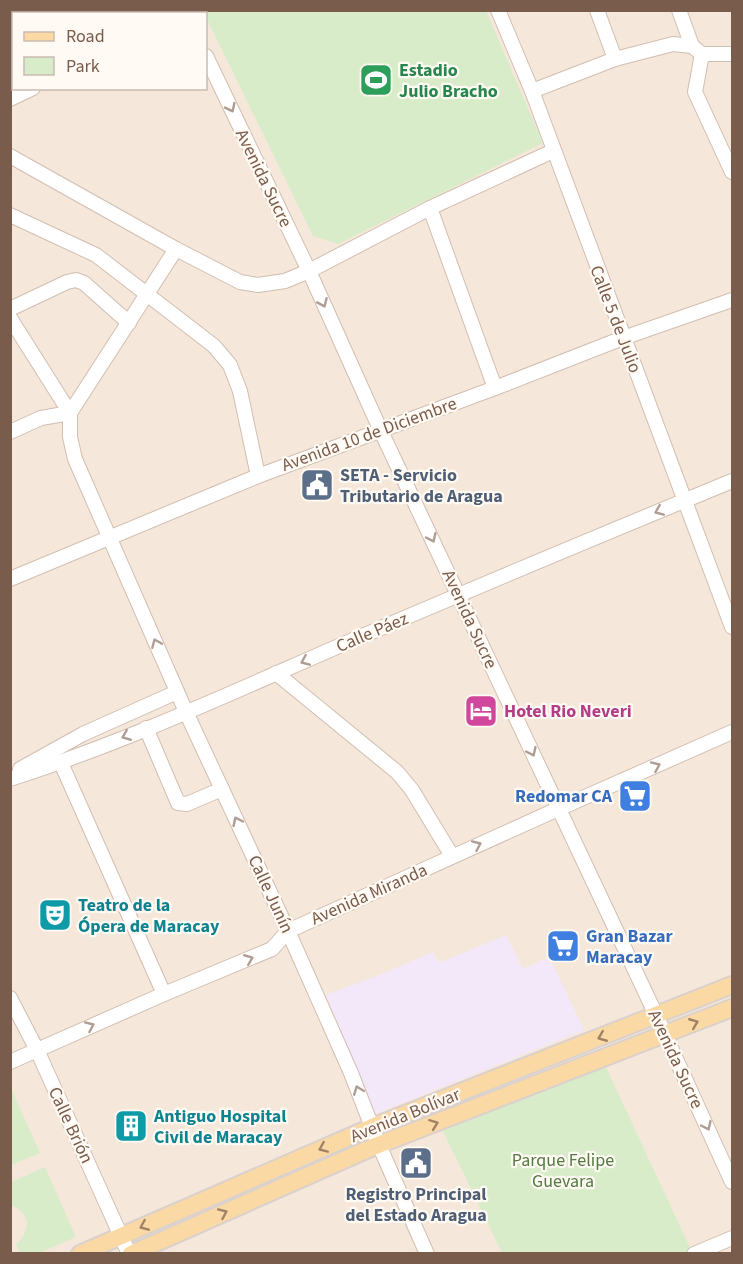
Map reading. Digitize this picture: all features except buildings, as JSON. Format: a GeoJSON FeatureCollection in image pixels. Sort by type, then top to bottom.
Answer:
{"type":"FeatureCollection","features":[{"type":"Feature","properties":{"kind":"main road","name":"Avenida Bolívar"},"geometry":{"type":"LineString","coordinates":[[80,1254],[372,1127],[732,985]]}},
{"type":"Feature","properties":{"kind":"main road","name":"Avenida Bolívar"},"geometry":{"type":"LineString","coordinates":[[130,1254],[379,1145],[732,1008]]}},
{"type":"Feature","properties":{"kind":"street","name":"Calle 5 de Julio"},"geometry":{"type":"LineString","coordinates":[[498,10],[532,91],[732,627]]}},
{"type":"Feature","properties":{"kind":"street"},"geometry":{"type":"LineString","coordinates":[[597,10],[615,59]]}},
{"type":"Feature","properties":{"kind":"street"},"geometry":{"type":"LineString","coordinates":[[680,10],[697,50],[695,92],[732,172]]}},
{"type":"Feature","properties":{"kind":"street"},"geometry":{"type":"LineString","coordinates":[[532,91],[615,59],[673,44],[697,50],[732,54]]}},
{"type":"Feature","properties":{"kind":"street","name":"Avenida Sucre"},"geometry":{"type":"LineString","coordinates":[[207,58],[309,271],[380,429],[656,1015],[732,1182]]}},
{"type":"Feature","properties":{"kind":"street"},"geometry":{"type":"LineString","coordinates":[[10,99],[29,90]]}},
{"type":"Feature","properties":{"kind":"street"},"geometry":{"type":"LineString","coordinates":[[10,156],[176,249],[240,282],[258,285],[285,281],[309,271],[430,208],[553,151]]}},
{"type":"Feature","properties":{"kind":"street"},"geometry":{"type":"LineString","coordinates":[[430,208],[495,388]]}},
{"type":"Feature","properties":{"kind":"street"},"geometry":{"type":"LineString","coordinates":[[10,215],[96,255],[214,346],[230,365],[245,410],[258,476]]}},
{"type":"Feature","properties":{"kind":"street"},"geometry":{"type":"LineString","coordinates":[[10,432],[41,418],[70,413],[176,249]]}},
{"type":"Feature","properties":{"kind":"street"},"geometry":{"type":"LineString","coordinates":[[10,309],[76,280],[84,282],[129,323]]}},
{"type":"Feature","properties":{"kind":"street","name":"Avenida 10 de Diciembre"},"geometry":{"type":"LineString","coordinates":[[10,579],[258,476],[623,338],[732,300]]}},
{"type":"Feature","properties":{"kind":"street"},"geometry":{"type":"LineString","coordinates":[[10,318],[70,413]]}},
{"type":"Feature","properties":{"kind":"street","name":"Calle Junín"},"geometry":{"type":"LineString","coordinates":[[70,413],[70,437],[75,459],[177,692],[351,1073],[379,1145],[427,1254]]}},
{"type":"Feature","properties":{"kind":"street","name":"Calle Páez"},"geometry":{"type":"LineString","coordinates":[[10,777],[61,763],[186,712],[459,594],[732,481]]}},
{"type":"Feature","properties":{"kind":"street"},"geometry":{"type":"LineString","coordinates":[[276,673],[395,770],[412,790],[452,856]]}},
{"type":"Feature","properties":{"kind":"street"},"geometry":{"type":"LineString","coordinates":[[10,777],[83,734],[177,692]]}},
{"type":"Feature","properties":{"kind":"street"},"geometry":{"type":"LineString","coordinates":[[146,728],[178,802],[187,804],[222,789]]}},
{"type":"Feature","properties":{"kind":"street","name":"Avenida Miranda"},"geometry":{"type":"LineString","coordinates":[[10,1062],[164,994],[272,950],[288,931],[732,732]]}},
{"type":"Feature","properties":{"kind":"street"},"geometry":{"type":"LineString","coordinates":[[61,763],[164,994]]}},
{"type":"Feature","properties":{"kind":"street","name":"Calle Brión"},"geometry":{"type":"LineString","coordinates":[[10,998],[37,1050],[130,1254]]}},
{"type":"Feature","properties":{"kind":"street"},"geometry":{"type":"LineString","coordinates":[[694,1254],[732,1238]]}},
{"type":"Feature","properties":{"kind":"shaded area"},"geometry":{"type":"Polygon","coordinates":[[[11,11],[732,11],[732,1253],[11,1253],[11,11]]]}},
{"type":"Feature","properties":{"kind":"shaded area"},"geometry":{"type":"Polygon","coordinates":[[[506,935],[523,969],[549,957],[584,1030],[375,1114],[326,995],[433,952],[439,963],[506,935]]]}},
{"type":"Feature","properties":{"kind":"green space","name":"Estadio Julio Bracho"},"geometry":{"type":"Polygon","coordinates":[[[486,11],[543,143],[338,244],[313,236],[207,19],[207,12],[203,12],[486,11]]]}},
{"type":"Feature","properties":{"kind":"green space","name":"Parque Felipe Guevara"},"geometry":{"type":"Polygon","coordinates":[[[605,1065],[691,1250],[681,1254],[502,1253],[443,1131],[506,1103],[605,1065]]]}},
{"type":"Feature","properties":{"kind":"green space"},"geometry":{"type":"Polygon","coordinates":[[[10,1086],[40,1153],[11,1165],[10,1165],[10,1086]]]}},
{"type":"Feature","properties":{"kind":"green space"},"geometry":{"type":"Polygon","coordinates":[[[45,1167],[76,1237],[39,1253],[20,1253],[16,1245],[27,1228],[27,1223],[23,1213],[11,1205],[11,1182],[45,1167]]]}},
{"type":"Feature","properties":{"kind":"place","name":"Estadio Julio Bracho"},"geometry":{"type":"Point","coordinates":[376,80]}},
{"type":"Feature","properties":{"kind":"place","name":"SETA - Servicio Tributario de Aragua"},"geometry":{"type":"Point","coordinates":[317,485]}},
{"type":"Feature","properties":{"kind":"place","name":"Hotel Rio Neveri"},"geometry":{"type":"Point","coordinates":[481,711]}},
{"type":"Feature","properties":{"kind":"place","name":"Redomar CA"},"geometry":{"type":"Point","coordinates":[635,796]}},
{"type":"Feature","properties":{"kind":"place","name":"Teatro de la Ópera de Maracay"},"geometry":{"type":"Point","coordinates":[55,915]}},
{"type":"Feature","properties":{"kind":"place","name":"Gran Bazar Maracay"},"geometry":{"type":"Point","coordinates":[563,946]}},
{"type":"Feature","properties":{"kind":"place","name":"Antiguo Hospital Civil de Maracay"},"geometry":{"type":"Point","coordinates":[131,1126]}},
{"type":"Feature","properties":{"kind":"place","name":"Registro Principal del Estado Aragua"},"geometry":{"type":"Point","coordinates":[416,1163]}}]}
